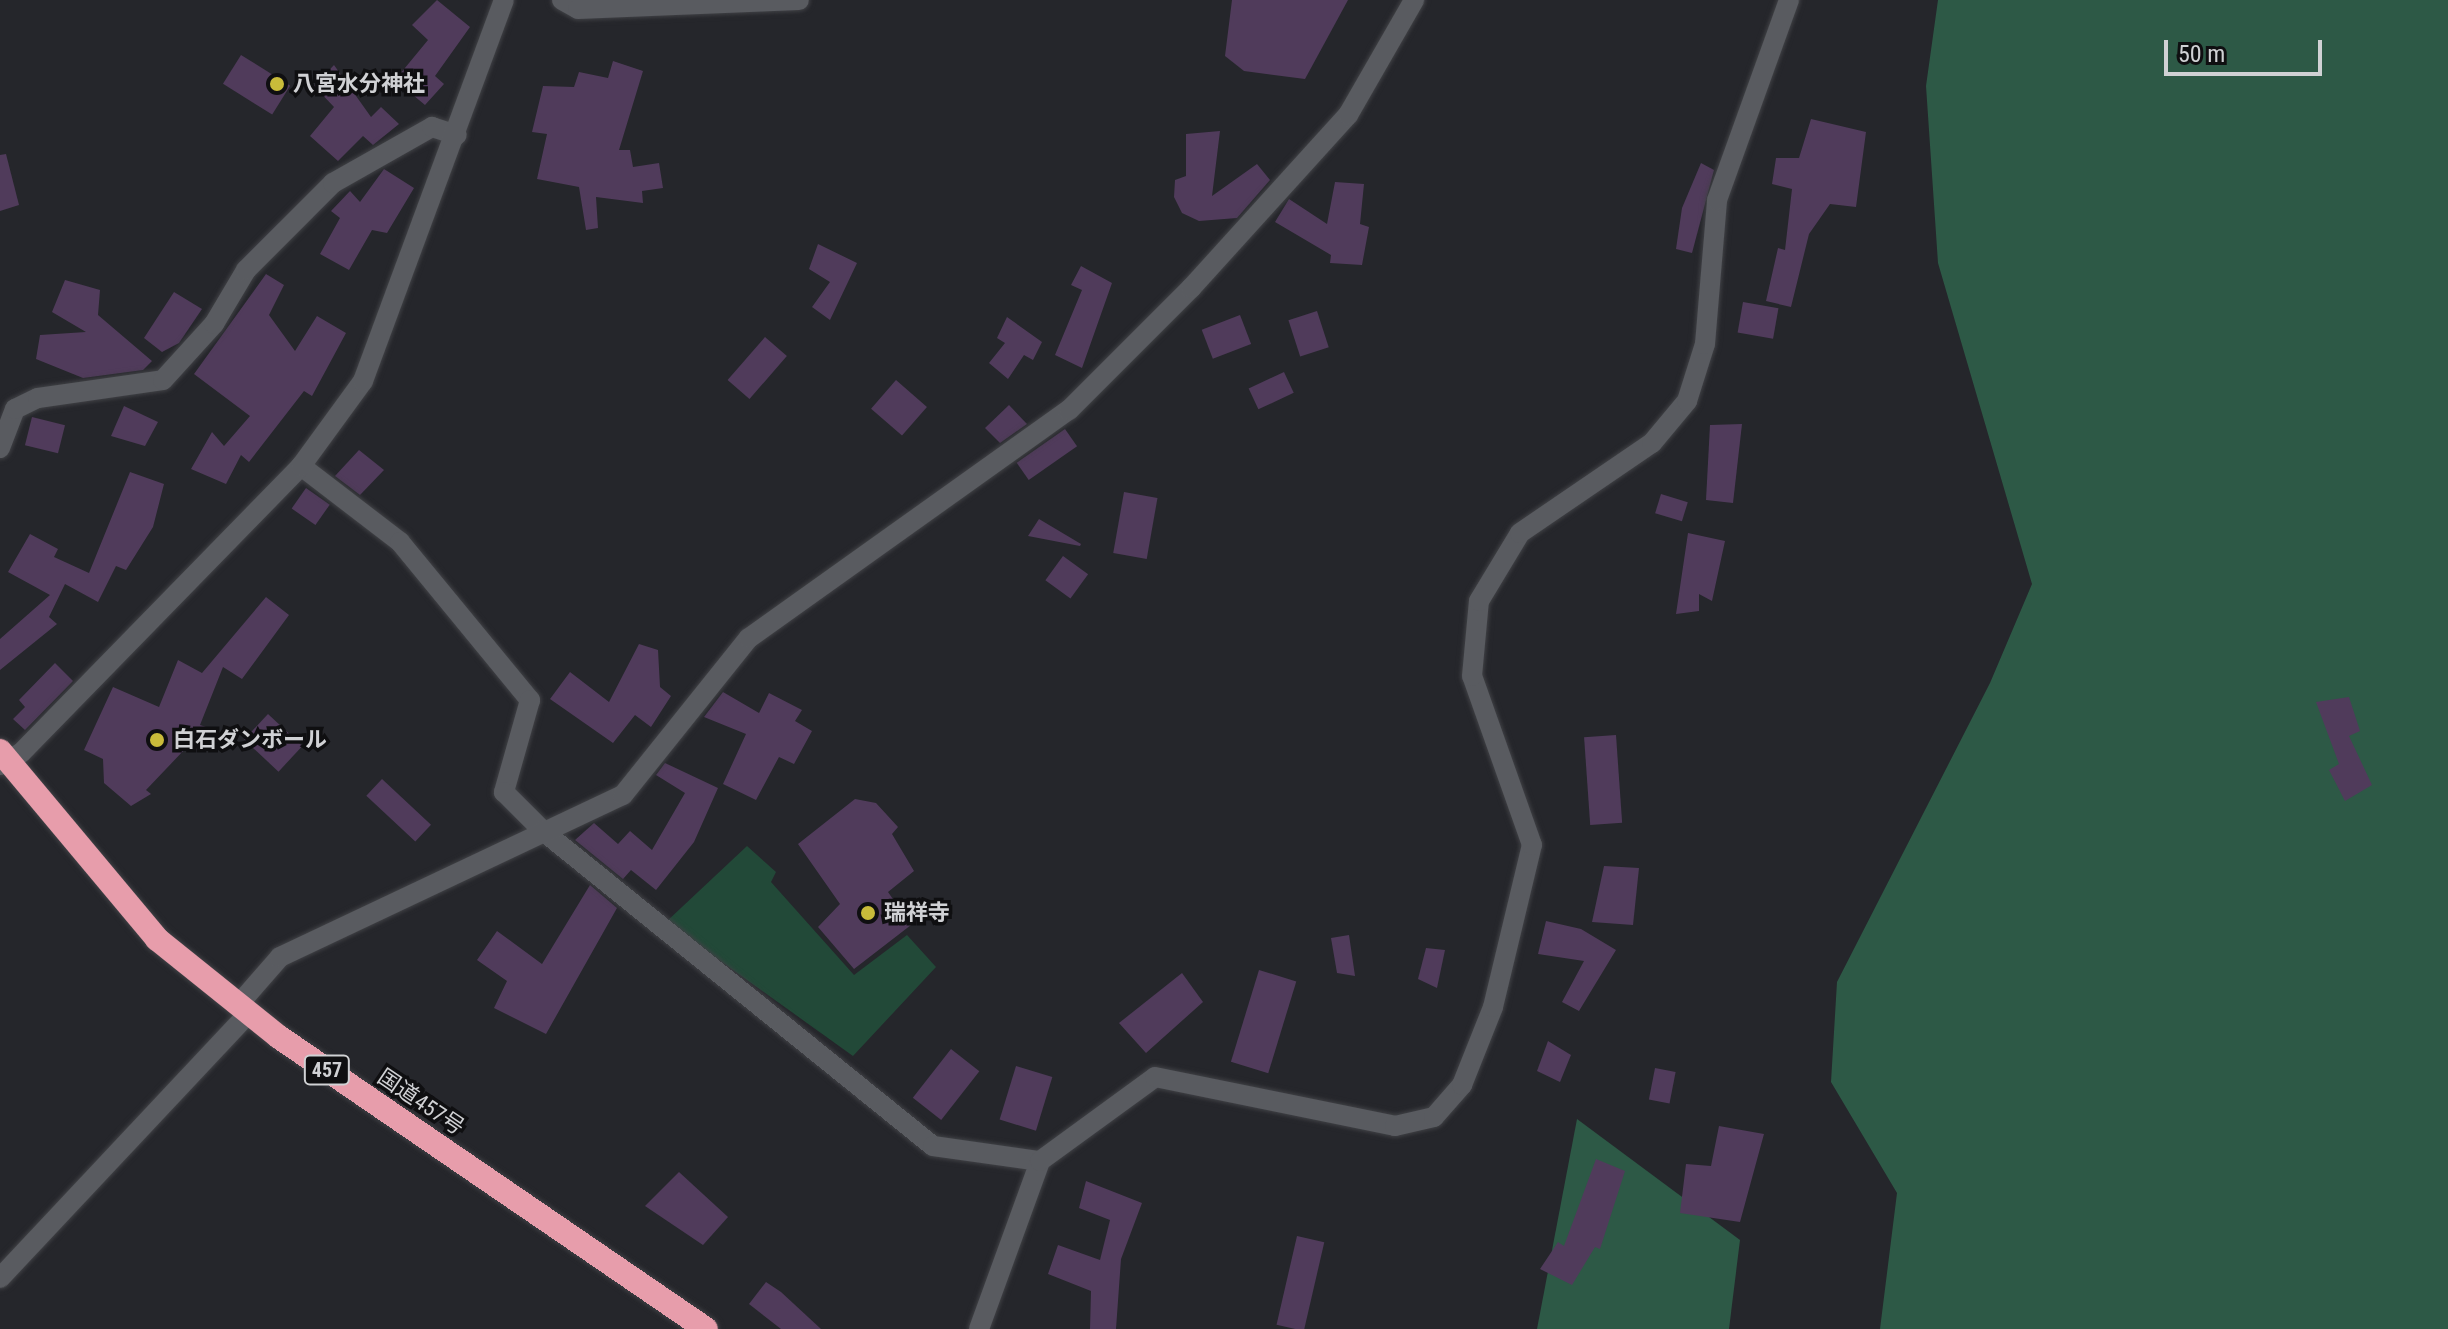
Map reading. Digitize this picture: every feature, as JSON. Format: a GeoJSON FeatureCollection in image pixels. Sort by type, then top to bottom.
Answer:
{"type":"FeatureCollection","features":[{"type":"Feature","properties":{"kind":"highway","name":"国道457号"},"geometry":{"type":"LineString","coordinates":[[2,758],[157,939],[244,1008],[706,1329]]}},
{"type":"Feature","properties":{"kind":"street"},"geometry":{"type":"LineString","coordinates":[[2,758],[21,753],[301,466],[363,381],[457,135],[504,0]]}},
{"type":"Feature","properties":{"kind":"street"},"geometry":{"type":"LineString","coordinates":[[562,0],[578,9],[799,0]]}},
{"type":"Feature","properties":{"kind":"street"},"geometry":{"type":"LineString","coordinates":[[0,1278],[244,1008],[280,957],[623,795],[749,638],[1069,410],[1348,115],[1414,0]]}},
{"type":"Feature","properties":{"kind":"street"},"geometry":{"type":"LineString","coordinates":[[979,1329],[1040,1161],[1155,1077],[1395,1126],[1434,1117],[1462,1085],[1493,1007],[1532,845],[1472,676],[1479,601],[1520,533],[1652,443],[1687,401],[1705,344],[1717,200],[1789,0]]}},
{"type":"Feature","properties":{"kind":"street"},"geometry":{"type":"LineString","coordinates":[[0,448],[15,409],[38,398],[163,380],[206,335],[246,270],[333,183],[432,127],[457,135]]}},
{"type":"Feature","properties":{"kind":"street"},"geometry":{"type":"LineString","coordinates":[[301,466],[400,542],[530,700],[504,792],[543,831],[933,1146],[1040,1161]]}},
{"type":"Feature","properties":{"kind":"green space"},"geometry":{"type":"Polygon","coordinates":[[[1938,0],[2448,0],[2448,1329],[1880,1329],[1897,1193],[1831,1082],[1837,982],[1990,683],[2032,584],[1938,263],[1926,86],[1938,0]]]}},
{"type":"Feature","properties":{"kind":"green space"},"geometry":{"type":"Polygon","coordinates":[[[747,846],[776,872],[771,882],[854,975],[907,935],[936,967],[853,1056],[666,922],[747,846]]]}},
{"type":"Feature","properties":{"kind":"green space"},"geometry":{"type":"Polygon","coordinates":[[[1577,1119],[1740,1240],[1729,1329],[1537,1329],[1577,1119]]]}},
{"type":"Feature","properties":{"kind":"building"},"geometry":{"type":"Polygon","coordinates":[[[437,0],[470,27],[435,76],[444,84],[425,105],[395,80],[428,40],[412,25],[437,0]]]}},
{"type":"Feature","properties":{"kind":"building"},"geometry":{"type":"Polygon","coordinates":[[[1232,0],[1348,0],[1305,79],[1244,71],[1225,56],[1232,0]]]}},
{"type":"Feature","properties":{"kind":"building"},"geometry":{"type":"Polygon","coordinates":[[[241,55],[290,86],[272,115],[223,84],[241,55]]]}},
{"type":"Feature","properties":{"kind":"building"},"geometry":{"type":"Polygon","coordinates":[[[613,61],[643,71],[619,150],[630,150],[633,167],[659,163],[663,188],[642,191],[643,203],[596,197],[598,228],[586,230],[579,187],[537,179],[547,134],[532,132],[543,86],[574,87],[579,72],[608,78],[613,61]]]}},
{"type":"Feature","properties":{"kind":"building"},"geometry":{"type":"Polygon","coordinates":[[[334,65],[371,117],[381,107],[399,124],[373,145],[363,136],[338,161],[310,136],[334,107],[314,86],[334,65]]]}},
{"type":"Feature","properties":{"kind":"building"},"geometry":{"type":"Polygon","coordinates":[[[1811,119],[1866,132],[1856,207],[1830,204],[1809,234],[1791,307],[1766,301],[1778,248],[1785,250],[1792,189],[1772,184],[1776,158],[1799,158],[1811,119]]]}},
{"type":"Feature","properties":{"kind":"building"},"geometry":{"type":"Polygon","coordinates":[[[1220,131],[1212,196],[1257,164],[1270,180],[1237,218],[1199,221],[1182,213],[1174,197],[1175,180],[1186,176],[1186,134],[1220,131]]]}},
{"type":"Feature","properties":{"kind":"building"},"geometry":{"type":"Polygon","coordinates":[[[6,154],[19,205],[0,211],[0,155],[6,154]]]}},
{"type":"Feature","properties":{"kind":"building"},"geometry":{"type":"Polygon","coordinates":[[[1701,163],[1714,170],[1692,253],[1676,249],[1682,208],[1701,163]]]}},
{"type":"Feature","properties":{"kind":"building"},"geometry":{"type":"Polygon","coordinates":[[[384,169],[414,188],[387,233],[372,230],[349,270],[320,254],[340,218],[331,211],[350,191],[360,202],[384,169]]]}},
{"type":"Feature","properties":{"kind":"building"},"geometry":{"type":"Polygon","coordinates":[[[1335,182],[1364,184],[1360,224],[1369,227],[1362,265],[1330,263],[1331,255],[1275,222],[1289,199],[1327,224],[1335,182]]]}},
{"type":"Feature","properties":{"kind":"building"},"geometry":{"type":"Polygon","coordinates":[[[818,244],[857,263],[830,320],[812,307],[830,282],[809,269],[818,244]]]}},
{"type":"Feature","properties":{"kind":"building"},"geometry":{"type":"Polygon","coordinates":[[[1081,266],[1112,283],[1082,368],[1055,355],[1082,290],[1071,285],[1081,266]]]}},
{"type":"Feature","properties":{"kind":"building"},"geometry":{"type":"Polygon","coordinates":[[[266,274],[284,285],[269,315],[295,351],[317,316],[346,333],[312,396],[304,391],[249,462],[241,455],[226,484],[191,469],[212,432],[224,446],[250,416],[194,374],[266,274]]]}},
{"type":"Feature","properties":{"kind":"building"},"geometry":{"type":"Polygon","coordinates":[[[65,280],[100,290],[98,315],[152,361],[143,370],[83,378],[36,359],[40,335],[86,332],[52,312],[65,280]]]}},
{"type":"Feature","properties":{"kind":"building"},"geometry":{"type":"Polygon","coordinates":[[[174,292],[202,309],[179,343],[162,352],[144,338],[174,292]]]}},
{"type":"Feature","properties":{"kind":"building"},"geometry":{"type":"Polygon","coordinates":[[[1743,302],[1778,308],[1773,339],[1738,333],[1743,302]]]}},
{"type":"Feature","properties":{"kind":"building"},"geometry":{"type":"Polygon","coordinates":[[[1317,311],[1329,347],[1300,356],[1288,320],[1317,311]]]}},
{"type":"Feature","properties":{"kind":"building"},"geometry":{"type":"Polygon","coordinates":[[[1240,315],[1251,344],[1213,359],[1202,330],[1240,315]]]}},
{"type":"Feature","properties":{"kind":"building"},"geometry":{"type":"Polygon","coordinates":[[[1007,317],[1042,342],[1033,360],[1024,355],[1008,379],[989,363],[1005,343],[997,338],[1007,317]]]}},
{"type":"Feature","properties":{"kind":"building"},"geometry":{"type":"Polygon","coordinates":[[[765,337],[787,356],[749,399],[728,380],[765,337]]]}},
{"type":"Feature","properties":{"kind":"building"},"geometry":{"type":"Polygon","coordinates":[[[1284,372],[1294,393],[1258,409],[1249,388],[1284,372]]]}},
{"type":"Feature","properties":{"kind":"building"},"geometry":{"type":"Polygon","coordinates":[[[896,380],[927,407],[902,436],[871,409],[896,380]]]}},
{"type":"Feature","properties":{"kind":"building"},"geometry":{"type":"Polygon","coordinates":[[[1009,405],[1027,424],[1000,443],[985,428],[1009,405]]]}},
{"type":"Feature","properties":{"kind":"building"},"geometry":{"type":"Polygon","coordinates":[[[124,406],[158,422],[145,446],[111,436],[124,406]]]}},
{"type":"Feature","properties":{"kind":"building"},"geometry":{"type":"Polygon","coordinates":[[[32,417],[65,425],[58,453],[25,445],[32,417]]]}},
{"type":"Feature","properties":{"kind":"building"},"geometry":{"type":"Polygon","coordinates":[[[1742,424],[1733,503],[1706,500],[1710,425],[1742,424]]]}},
{"type":"Feature","properties":{"kind":"building"},"geometry":{"type":"Polygon","coordinates":[[[1065,429],[1077,446],[1029,480],[1017,463],[1065,429]]]}},
{"type":"Feature","properties":{"kind":"building"},"geometry":{"type":"Polygon","coordinates":[[[359,450],[384,470],[360,495],[335,476],[359,450]]]}},
{"type":"Feature","properties":{"kind":"building"},"geometry":{"type":"Polygon","coordinates":[[[130,472],[164,484],[153,527],[126,570],[116,566],[98,602],[65,584],[49,617],[57,624],[0,670],[0,639],[50,595],[8,572],[30,534],[58,549],[54,557],[89,573],[130,472]]]}},
{"type":"Feature","properties":{"kind":"building"},"geometry":{"type":"Polygon","coordinates":[[[306,488],[330,505],[315,525],[292,508],[306,488]]]}},
{"type":"Feature","properties":{"kind":"building"},"geometry":{"type":"Polygon","coordinates":[[[1124,492],[1157,498],[1147,559],[1113,553],[1124,492]]]}},
{"type":"Feature","properties":{"kind":"building"},"geometry":{"type":"Polygon","coordinates":[[[1661,494],[1688,502],[1682,521],[1655,513],[1661,494]]]}},
{"type":"Feature","properties":{"kind":"building"},"geometry":{"type":"Polygon","coordinates":[[[1039,519],[1081,544],[1080,546],[1028,536],[1039,519]]]}},
{"type":"Feature","properties":{"kind":"building"},"geometry":{"type":"Polygon","coordinates":[[[1688,533],[1725,541],[1712,601],[1699,594],[1699,611],[1676,614],[1688,533]]]}},
{"type":"Feature","properties":{"kind":"building"},"geometry":{"type":"Polygon","coordinates":[[[1063,556],[1088,574],[1070,598],[1045,580],[1063,556]]]}},
{"type":"Feature","properties":{"kind":"building"},"geometry":{"type":"Polygon","coordinates":[[[266,597],[289,615],[242,679],[223,667],[200,725],[206,727],[146,790],[151,794],[131,806],[104,783],[103,759],[84,750],[113,687],[159,707],[178,660],[202,673],[266,597]]]}},
{"type":"Feature","properties":{"kind":"building"},"geometry":{"type":"Polygon","coordinates":[[[639,644],[658,650],[660,687],[671,696],[651,727],[635,715],[613,743],[550,699],[570,672],[609,702],[639,644]]]}},
{"type":"Feature","properties":{"kind":"building"},"geometry":{"type":"Polygon","coordinates":[[[55,663],[73,681],[25,730],[13,719],[25,707],[19,700],[55,663]]]}},
{"type":"Feature","properties":{"kind":"building"},"geometry":{"type":"Polygon","coordinates":[[[723,692],[759,713],[769,693],[802,710],[795,721],[812,731],[794,764],[779,757],[756,800],[723,784],[746,734],[704,717],[723,692]]]}},
{"type":"Feature","properties":{"kind":"building"},"geometry":{"type":"Polygon","coordinates":[[[2349,697],[2360,731],[2349,736],[2372,785],[2345,801],[2329,770],[2339,764],[2316,702],[2349,697]]]}},
{"type":"Feature","properties":{"kind":"building"},"geometry":{"type":"Polygon","coordinates":[[[268,714],[302,746],[279,772],[244,740],[268,714]]]}},
{"type":"Feature","properties":{"kind":"building"},"geometry":{"type":"Polygon","coordinates":[[[1616,735],[1622,823],[1590,825],[1584,737],[1616,735]]]}},
{"type":"Feature","properties":{"kind":"building"},"geometry":{"type":"Polygon","coordinates":[[[665,763],[718,788],[694,842],[656,890],[631,870],[623,879],[575,840],[594,823],[618,844],[630,831],[652,850],[685,793],[656,775],[665,763]]]}},
{"type":"Feature","properties":{"kind":"building"},"geometry":{"type":"Polygon","coordinates":[[[382,779],[431,825],[415,842],[366,796],[382,779]]]}},
{"type":"Feature","properties":{"kind":"building"},"geometry":{"type":"Polygon","coordinates":[[[855,799],[876,803],[898,827],[892,834],[914,871],[888,892],[911,925],[854,969],[818,927],[840,904],[798,844],[855,799]]]}},
{"type":"Feature","properties":{"kind":"building"},"geometry":{"type":"Polygon","coordinates":[[[1604,866],[1639,868],[1633,925],[1592,922],[1604,866]]]}},
{"type":"Feature","properties":{"kind":"building"},"geometry":{"type":"Polygon","coordinates":[[[590,885],[617,908],[546,1034],[494,1008],[507,981],[477,960],[497,931],[542,964],[590,885]]]}},
{"type":"Feature","properties":{"kind":"building"},"geometry":{"type":"Polygon","coordinates":[[[1546,921],[1581,929],[1616,950],[1579,1011],[1562,1002],[1584,961],[1538,954],[1546,921]]]}},
{"type":"Feature","properties":{"kind":"building"},"geometry":{"type":"Polygon","coordinates":[[[1349,935],[1355,976],[1337,973],[1331,938],[1349,935]]]}},
{"type":"Feature","properties":{"kind":"building"},"geometry":{"type":"Polygon","coordinates":[[[1426,948],[1445,950],[1437,988],[1418,979],[1426,948]]]}},
{"type":"Feature","properties":{"kind":"building"},"geometry":{"type":"Polygon","coordinates":[[[1259,970],[1296,981],[1268,1073],[1231,1062],[1259,970]]]}},
{"type":"Feature","properties":{"kind":"building"},"geometry":{"type":"Polygon","coordinates":[[[1182,973],[1203,1002],[1146,1053],[1119,1023],[1182,973]]]}},
{"type":"Feature","properties":{"kind":"building"},"geometry":{"type":"Polygon","coordinates":[[[1548,1041],[1571,1055],[1560,1082],[1537,1071],[1548,1041]]]}},
{"type":"Feature","properties":{"kind":"building"},"geometry":{"type":"Polygon","coordinates":[[[951,1049],[979,1071],[941,1120],[913,1098],[951,1049]]]}},
{"type":"Feature","properties":{"kind":"building"},"geometry":{"type":"Polygon","coordinates":[[[1016,1066],[1052,1077],[1036,1131],[1000,1120],[1016,1066]]]}},
{"type":"Feature","properties":{"kind":"building"},"geometry":{"type":"Polygon","coordinates":[[[1655,1068],[1676,1072],[1670,1103],[1649,1099],[1655,1068]]]}},
{"type":"Feature","properties":{"kind":"building"},"geometry":{"type":"Polygon","coordinates":[[[1719,1126],[1764,1134],[1740,1222],[1680,1213],[1686,1164],[1711,1166],[1719,1126]]]}},
{"type":"Feature","properties":{"kind":"building"},"geometry":{"type":"Polygon","coordinates":[[[1596,1159],[1625,1171],[1600,1249],[1595,1247],[1572,1285],[1540,1269],[1558,1242],[1564,1246],[1596,1159]]]}},
{"type":"Feature","properties":{"kind":"building"},"geometry":{"type":"Polygon","coordinates":[[[679,1172],[728,1217],[703,1245],[645,1206],[679,1172]]]}},
{"type":"Feature","properties":{"kind":"building"},"geometry":{"type":"Polygon","coordinates":[[[1086,1181],[1142,1203],[1121,1259],[1116,1329],[1090,1329],[1091,1291],[1048,1274],[1058,1245],[1100,1260],[1110,1220],[1079,1208],[1086,1181]]]}},
{"type":"Feature","properties":{"kind":"building"},"geometry":{"type":"Polygon","coordinates":[[[1297,1236],[1324,1242],[1304,1329],[1277,1325],[1297,1236]]]}},
{"type":"Feature","properties":{"kind":"building"},"geometry":{"type":"Polygon","coordinates":[[[766,1282],[821,1329],[781,1329],[749,1304],[766,1282]]]}},
{"type":"Feature","properties":{"kind":"place","name":"八宮水分神社"},"geometry":{"type":"Point","coordinates":[277,84]}},
{"type":"Feature","properties":{"kind":"place","name":"白石ダンボール"},"geometry":{"type":"Point","coordinates":[157,740]}},
{"type":"Feature","properties":{"kind":"place","name":"瑞祥寺"},"geometry":{"type":"Point","coordinates":[868,913]}}]}
